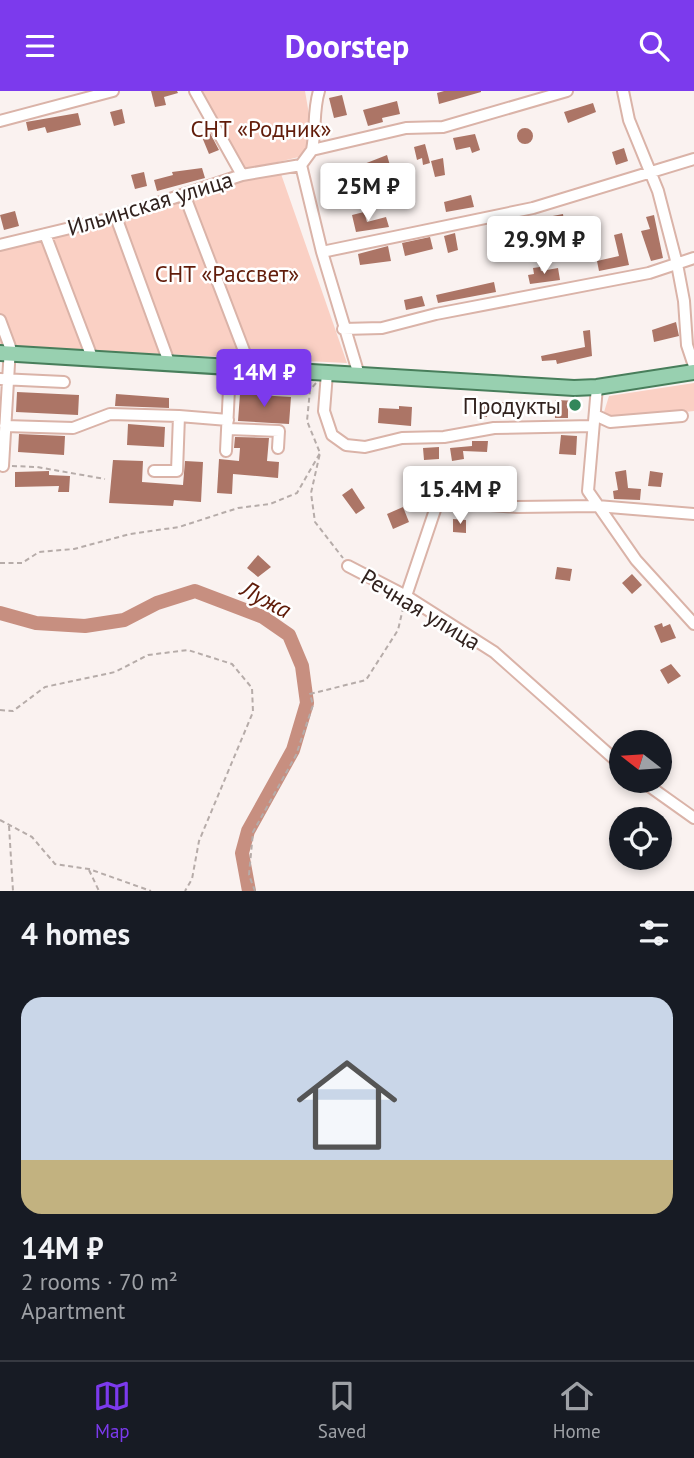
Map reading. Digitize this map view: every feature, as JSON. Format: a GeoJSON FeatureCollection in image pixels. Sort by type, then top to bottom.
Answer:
{"type":"FeatureCollection","features":[{"type":"Feature","properties":{"kind":"main road"},"geometry":{"type":"LineString","coordinates":[[5,353],[170,365],[597,387],[694,372]]}},
{"type":"Feature","properties":{"kind":"street"},"geometry":{"type":"LineString","coordinates":[[0,121],[113,91]]}},
{"type":"Feature","properties":{"kind":"street"},"geometry":{"type":"LineString","coordinates":[[195,91],[242,175]]}},
{"type":"Feature","properties":{"kind":"street"},"geometry":{"type":"LineString","coordinates":[[319,91],[314,97],[317,125],[312,150],[301,165],[343,329],[359,375]]}},
{"type":"Feature","properties":{"kind":"street"},"geometry":{"type":"LineString","coordinates":[[312,150],[406,128],[443,127],[567,91]]}},
{"type":"Feature","properties":{"kind":"street"},"geometry":{"type":"LineString","coordinates":[[623,91],[629,120],[658,191],[677,264],[684,301],[687,345],[694,366]]}},
{"type":"Feature","properties":{"kind":"street"},"geometry":{"type":"LineString","coordinates":[[322,252],[533,208],[694,159]]}},
{"type":"Feature","properties":{"kind":"street","name":"Ильинская улица"},"geometry":{"type":"LineString","coordinates":[[0,245],[116,217],[242,175],[301,165]]}},
{"type":"Feature","properties":{"kind":"street"},"geometry":{"type":"LineString","coordinates":[[184,194],[251,369]]}},
{"type":"Feature","properties":{"kind":"street"},"geometry":{"type":"LineString","coordinates":[[116,217],[170,365]]}},
{"type":"Feature","properties":{"kind":"street"},"geometry":{"type":"LineString","coordinates":[[45,234],[93,360]]}},
{"type":"Feature","properties":{"kind":"street"},"geometry":{"type":"LineString","coordinates":[[343,329],[382,328],[436,314],[649,273],[694,258]]}},
{"type":"Feature","properties":{"kind":"street"},"geometry":{"type":"LineString","coordinates":[[0,320],[5,353],[3,466]]}},
{"type":"Feature","properties":{"kind":"street"},"geometry":{"type":"LineString","coordinates":[[226,451],[230,368]]}},
{"type":"Feature","properties":{"kind":"street"},"geometry":{"type":"LineString","coordinates":[[327,373],[324,411],[332,436],[346,446],[365,447],[402,438],[444,437],[495,428],[682,416]]}},
{"type":"Feature","properties":{"kind":"street"},"geometry":{"type":"LineString","coordinates":[[4,380],[64,382]]}},
{"type":"Feature","properties":{"kind":"street"},"geometry":{"type":"LineString","coordinates":[[597,387],[588,491],[636,560],[694,624]]}},
{"type":"Feature","properties":{"kind":"street"},"geometry":{"type":"LineString","coordinates":[[5,426],[74,428],[110,414],[179,416],[279,431],[278,448]]}},
{"type":"Feature","properties":{"kind":"street"},"geometry":{"type":"LineString","coordinates":[[154,471],[177,471],[179,416]]}},
{"type":"Feature","properties":{"kind":"street"},"geometry":{"type":"LineString","coordinates":[[406,596],[438,501],[517,507],[597,506],[694,514]]}},
{"type":"Feature","properties":{"kind":"street","name":"Речная улица"},"geometry":{"type":"LineString","coordinates":[[348,566],[406,596],[494,652],[609,754]]}},
{"type":"Feature","properties":{"kind":"street"},"geometry":{"type":"LineString","coordinates":[[659,793],[694,818]]}},
{"type":"Feature","properties":{"kind":"path"},"geometry":{"type":"LineString","coordinates":[[327,373],[310,390],[307,421],[320,453],[311,493],[315,522],[348,566]]}},
{"type":"Feature","properties":{"kind":"path"},"geometry":{"type":"LineString","coordinates":[[0,563],[22,563],[39,552],[74,549],[130,534],[179,527],[238,508],[270,504],[297,493],[320,453]]}},
{"type":"Feature","properties":{"kind":"path"},"geometry":{"type":"LineString","coordinates":[[3,466],[37,467],[105,479]]}},
{"type":"Feature","properties":{"kind":"path"},"geometry":{"type":"LineString","coordinates":[[255,891],[249,875],[253,832],[296,755],[313,705],[310,694],[366,680],[398,630],[406,596]]}},
{"type":"Feature","properties":{"kind":"path"},"geometry":{"type":"LineString","coordinates":[[0,710],[13,711],[45,687],[115,672],[148,655],[188,650],[232,664],[252,688],[253,712],[199,841],[192,879],[185,891]]}},
{"type":"Feature","properties":{"kind":"path"},"geometry":{"type":"LineString","coordinates":[[0,820],[32,837],[55,864],[89,869],[151,891]]}},
{"type":"Feature","properties":{"kind":"path"},"geometry":{"type":"LineString","coordinates":[[9,827],[13,891]]}},
{"type":"Feature","properties":{"kind":"path"},"geometry":{"type":"LineString","coordinates":[[89,869],[99,891]]}},
{"type":"Feature","properties":{"kind":"green space","name":"СНТ «Родник»"},"geometry":{"type":"Polygon","coordinates":[[[198,91],[305,91],[312,132],[303,156],[244,170],[198,91]]]}},
{"type":"Feature","properties":{"kind":"green space","name":"СНТ «Рассвет»"},"geometry":{"type":"Polygon","coordinates":[[[280,171],[347,363],[0,346],[0,248],[280,171]]]}},
{"type":"Feature","properties":{"kind":"green space"},"geometry":{"type":"Polygon","coordinates":[[[694,383],[694,411],[612,420],[604,412],[609,396],[694,383]]]}},
{"type":"Feature","properties":{"kind":"building"},"geometry":{"type":"Polygon","coordinates":[[[151,91],[178,93],[164,97],[166,105],[155,107],[151,91]]]}},
{"type":"Feature","properties":{"kind":"building"},"geometry":{"type":"Polygon","coordinates":[[[481,92],[439,104],[437,93],[481,92]]]}},
{"type":"Feature","properties":{"kind":"building"},"geometry":{"type":"Polygon","coordinates":[[[342,95],[347,115],[334,118],[329,98],[342,95]]]}},
{"type":"Feature","properties":{"kind":"building"},"geometry":{"type":"Polygon","coordinates":[[[397,101],[400,114],[382,118],[383,122],[368,126],[363,110],[397,101]]]}},
{"type":"Feature","properties":{"kind":"building"},"geometry":{"type":"Polygon","coordinates":[[[593,103],[596,112],[568,123],[564,112],[593,103]]]}},
{"type":"Feature","properties":{"kind":"building"},"geometry":{"type":"Polygon","coordinates":[[[122,109],[125,123],[114,126],[110,112],[122,109]]]}},
{"type":"Feature","properties":{"kind":"building"},"geometry":{"type":"Polygon","coordinates":[[[78,113],[81,125],[47,133],[45,127],[28,131],[26,122],[78,113]]]}},
{"type":"Feature","properties":{"kind":"building"},"geometry":{"type":"Polygon","coordinates":[[[525,128],[531,130],[531,142],[525,144],[519,142],[517,136],[519,130],[525,128]]]}},
{"type":"Feature","properties":{"kind":"building"},"geometry":{"type":"Polygon","coordinates":[[[210,133],[219,150],[209,154],[202,137],[210,133]]]}},
{"type":"Feature","properties":{"kind":"building"},"geometry":{"type":"Polygon","coordinates":[[[475,134],[480,150],[472,153],[470,147],[456,150],[453,138],[475,134]]]}},
{"type":"Feature","properties":{"kind":"building"},"geometry":{"type":"Polygon","coordinates":[[[425,144],[430,163],[423,165],[422,158],[417,160],[414,147],[425,144]]]}},
{"type":"Feature","properties":{"kind":"building"},"geometry":{"type":"Polygon","coordinates":[[[624,148],[628,161],[616,165],[612,152],[624,148]]]}},
{"type":"Feature","properties":{"kind":"building"},"geometry":{"type":"Polygon","coordinates":[[[387,155],[391,169],[385,171],[384,167],[366,171],[364,164],[387,155]]]}},
{"type":"Feature","properties":{"kind":"building"},"geometry":{"type":"Polygon","coordinates":[[[443,158],[445,175],[435,177],[431,161],[443,158]]]}},
{"type":"Feature","properties":{"kind":"building"},"geometry":{"type":"Polygon","coordinates":[[[202,168],[205,178],[157,191],[154,180],[173,175],[172,172],[202,168]]]}},
{"type":"Feature","properties":{"kind":"building"},"geometry":{"type":"Polygon","coordinates":[[[350,168],[354,179],[339,184],[336,173],[350,168]]]}},
{"type":"Feature","properties":{"kind":"building"},"geometry":{"type":"Polygon","coordinates":[[[144,172],[147,186],[135,189],[131,175],[144,172]]]}},
{"type":"Feature","properties":{"kind":"building"},"geometry":{"type":"Polygon","coordinates":[[[471,195],[474,207],[446,212],[444,202],[471,195]]]}},
{"type":"Feature","properties":{"kind":"building"},"geometry":{"type":"Polygon","coordinates":[[[15,211],[19,226],[4,230],[0,215],[15,211]]]}},
{"type":"Feature","properties":{"kind":"building"},"geometry":{"type":"Polygon","coordinates":[[[364,212],[367,222],[386,217],[389,227],[356,232],[352,215],[364,212]]]}},
{"type":"Feature","properties":{"kind":"building"},"geometry":{"type":"Polygon","coordinates":[[[563,214],[564,221],[546,225],[547,229],[540,230],[537,219],[563,214]]]}},
{"type":"Feature","properties":{"kind":"building"},"geometry":{"type":"Polygon","coordinates":[[[654,215],[663,258],[651,261],[641,231],[650,229],[646,217],[654,215]]]}},
{"type":"Feature","properties":{"kind":"building"},"geometry":{"type":"Polygon","coordinates":[[[455,233],[458,250],[448,253],[444,236],[455,233]]]}},
{"type":"Feature","properties":{"kind":"building"},"geometry":{"type":"Polygon","coordinates":[[[622,233],[629,265],[599,271],[597,261],[619,256],[614,235],[622,233]]]}},
{"type":"Feature","properties":{"kind":"building"},"geometry":{"type":"Polygon","coordinates":[[[430,237],[433,249],[405,256],[402,243],[430,237]]]}},
{"type":"Feature","properties":{"kind":"building"},"geometry":{"type":"Polygon","coordinates":[[[388,246],[391,261],[360,265],[358,254],[388,246]]]}},
{"type":"Feature","properties":{"kind":"building"},"geometry":{"type":"Polygon","coordinates":[[[540,267],[541,271],[558,268],[560,280],[530,284],[528,275],[534,274],[533,268],[540,267]]]}},
{"type":"Feature","properties":{"kind":"building"},"geometry":{"type":"Polygon","coordinates":[[[494,282],[496,292],[438,303],[436,295],[494,282]]]}},
{"type":"Feature","properties":{"kind":"building"},"geometry":{"type":"Polygon","coordinates":[[[422,296],[425,306],[406,310],[404,300],[422,296]]]}},
{"type":"Feature","properties":{"kind":"building"},"geometry":{"type":"Polygon","coordinates":[[[676,322],[679,336],[654,342],[652,330],[676,322]]]}},
{"type":"Feature","properties":{"kind":"building"},"geometry":{"type":"Polygon","coordinates":[[[590,330],[592,356],[557,364],[556,360],[542,361],[541,356],[585,347],[583,331],[590,330]]]}},
{"type":"Feature","properties":{"kind":"building"},"geometry":{"type":"Polygon","coordinates":[[[17,392],[79,395],[78,415],[16,412],[17,392]]]}},
{"type":"Feature","properties":{"kind":"building"},"geometry":{"type":"Polygon","coordinates":[[[116,394],[169,398],[169,408],[115,406],[116,394]]]}},
{"type":"Feature","properties":{"kind":"building"},"geometry":{"type":"Polygon","coordinates":[[[240,394],[291,397],[289,424],[238,421],[240,394]]]}},
{"type":"Feature","properties":{"kind":"building"},"geometry":{"type":"Polygon","coordinates":[[[555,400],[580,401],[580,408],[568,409],[568,418],[555,418],[555,400]]]}},
{"type":"Feature","properties":{"kind":"building"},"geometry":{"type":"Polygon","coordinates":[[[476,401],[488,402],[487,417],[475,416],[476,401]]]}},
{"type":"Feature","properties":{"kind":"building"},"geometry":{"type":"Polygon","coordinates":[[[501,402],[523,402],[523,416],[501,416],[501,402]]]}},
{"type":"Feature","properties":{"kind":"building"},"geometry":{"type":"Polygon","coordinates":[[[399,406],[412,407],[411,426],[378,423],[379,408],[399,409],[399,406]]]}},
{"type":"Feature","properties":{"kind":"building"},"geometry":{"type":"Polygon","coordinates":[[[128,424],[165,427],[164,447],[127,445],[128,424]]]}},
{"type":"Feature","properties":{"kind":"building"},"geometry":{"type":"Polygon","coordinates":[[[19,434],[65,436],[64,455],[18,452],[19,434]]]}},
{"type":"Feature","properties":{"kind":"building"},"geometry":{"type":"Polygon","coordinates":[[[561,435],[577,436],[576,455],[559,454],[561,435]]]}},
{"type":"Feature","properties":{"kind":"building"},"geometry":{"type":"Polygon","coordinates":[[[235,437],[269,438],[267,461],[279,462],[278,478],[233,474],[232,494],[217,493],[219,459],[239,461],[240,448],[234,448],[235,437]]]}},
{"type":"Feature","properties":{"kind":"building"},"geometry":{"type":"Polygon","coordinates":[[[472,441],[488,441],[487,452],[463,451],[464,459],[452,461],[450,448],[472,446],[472,441]]]}},
{"type":"Feature","properties":{"kind":"building"},"geometry":{"type":"Polygon","coordinates":[[[439,447],[439,459],[424,460],[423,448],[439,447]]]}},
{"type":"Feature","properties":{"kind":"building"},"geometry":{"type":"Polygon","coordinates":[[[113,460],[143,461],[142,482],[183,485],[185,461],[203,462],[201,502],[174,500],[173,506],[109,503],[113,460]]]}},
{"type":"Feature","properties":{"kind":"building"},"geometry":{"type":"Polygon","coordinates":[[[626,470],[628,488],[641,489],[640,500],[614,499],[613,491],[618,490],[615,472],[626,470]]]}},
{"type":"Feature","properties":{"kind":"building"},"geometry":{"type":"Polygon","coordinates":[[[49,471],[49,475],[70,476],[69,492],[58,492],[59,486],[15,487],[15,472],[49,471]]]}},
{"type":"Feature","properties":{"kind":"building"},"geometry":{"type":"Polygon","coordinates":[[[650,471],[663,473],[661,487],[648,486],[650,471]]]}},
{"type":"Feature","properties":{"kind":"building"},"geometry":{"type":"Polygon","coordinates":[[[425,479],[445,480],[444,490],[425,490],[425,479]]]}},
{"type":"Feature","properties":{"kind":"building"},"geometry":{"type":"Polygon","coordinates":[[[352,488],[365,508],[356,514],[342,495],[352,488]]]}},
{"type":"Feature","properties":{"kind":"building"},"geometry":{"type":"Polygon","coordinates":[[[403,507],[409,522],[393,529],[387,514],[403,507]]]}},
{"type":"Feature","properties":{"kind":"building"},"geometry":{"type":"Polygon","coordinates":[[[453,519],[466,520],[466,533],[453,532],[453,519]]]}},
{"type":"Feature","properties":{"kind":"building"},"geometry":{"type":"Polygon","coordinates":[[[258,555],[271,567],[258,577],[247,568],[258,555]]]}},
{"type":"Feature","properties":{"kind":"building"},"geometry":{"type":"Polygon","coordinates":[[[557,567],[572,569],[570,581],[555,579],[557,567]]]}},
{"type":"Feature","properties":{"kind":"building"},"geometry":{"type":"Polygon","coordinates":[[[632,574],[642,585],[632,594],[622,583],[632,574]]]}},
{"type":"Feature","properties":{"kind":"building"},"geometry":{"type":"Polygon","coordinates":[[[662,623],[663,627],[670,624],[676,638],[661,643],[654,626],[662,623]]]}},
{"type":"Feature","properties":{"kind":"building"},"geometry":{"type":"Polygon","coordinates":[[[671,664],[681,676],[668,684],[660,670],[671,664]]]}},
{"type":"Feature","properties":{"kind":"waterway","name":"Лужа"},"geometry":{"type":"LineString","coordinates":[[0,613],[36,623],[85,626],[124,620],[157,603],[195,591],[263,617],[289,635],[302,666],[307,703],[293,750],[248,831],[242,853],[249,891]]}},
{"type":"Feature","properties":{"kind":"place","name":"Продукты"},"geometry":{"type":"Point","coordinates":[575,405]}}]}
